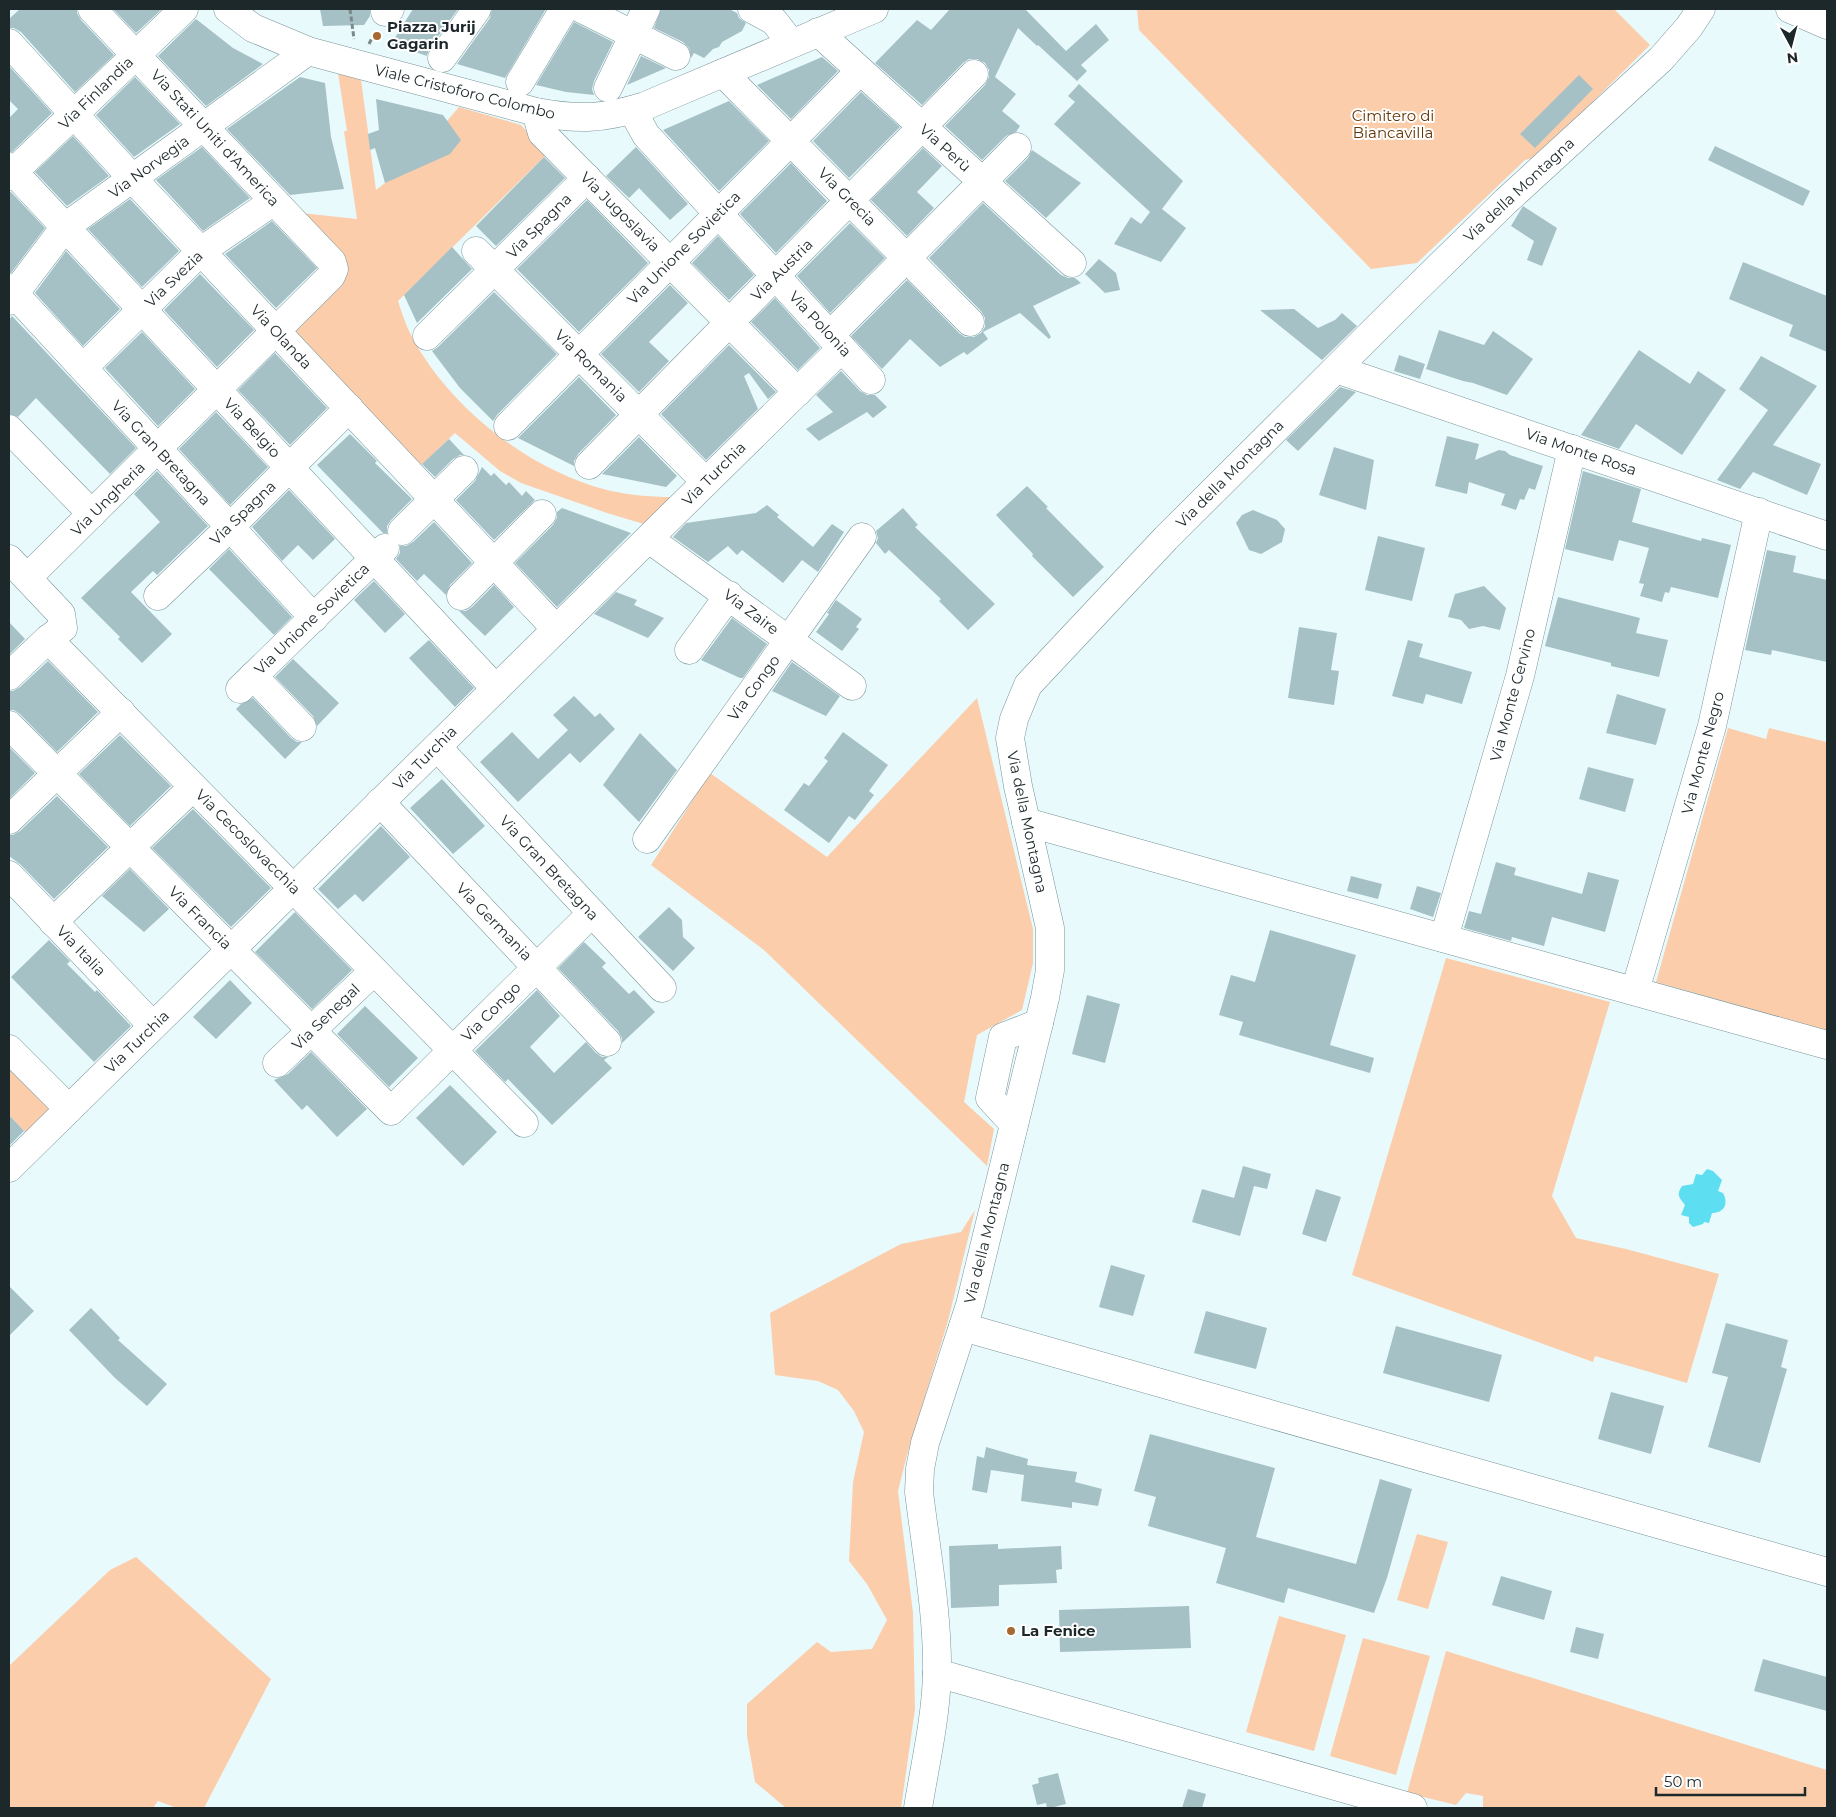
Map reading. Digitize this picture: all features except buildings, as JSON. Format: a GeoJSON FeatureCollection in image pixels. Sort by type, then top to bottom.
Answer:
{"type":"FeatureCollection","features":[{"type":"Feature","properties":{"kind":"street","name":"Via Stati Uniti d'America"},"geometry":{"type":"LineString","coordinates":[[92,9],[332,262],[334,269]]}},
{"type":"Feature","properties":{"kind":"street","name":"Via Finlandia"},"geometry":{"type":"LineString","coordinates":[[10,172],[184,9]]}},
{"type":"Feature","properties":{"kind":"street","name":"Viale Cristoforo Colombo"},"geometry":{"type":"LineString","coordinates":[[228,9],[253,28],[308,51],[536,112],[567,118],[594,118],[632,110],[874,9]]}},
{"type":"Feature","properties":{"kind":"street"},"geometry":{"type":"LineString","coordinates":[[442,58],[476,9]]}},
{"type":"Feature","properties":{"kind":"street"},"geometry":{"type":"LineString","coordinates":[[520,82],[564,9]]}},
{"type":"Feature","properties":{"kind":"street"},"geometry":{"type":"LineString","coordinates":[[582,9],[676,56]]}},
{"type":"Feature","properties":{"kind":"street"},"geometry":{"type":"LineString","coordinates":[[608,88],[646,9]]}},
{"type":"Feature","properties":{"kind":"street"},"geometry":{"type":"LineString","coordinates":[[752,9],[774,21],[791,43]]}},
{"type":"Feature","properties":{"kind":"street","name":"Via della Montagna"},"geometry":{"type":"LineString","coordinates":[[918,1808],[933,1716],[937,1673],[935,1631],[919,1492],[920,1469],[925,1443],[970,1305],[1050,970],[1050,928],[1018,786],[1010,738],[1014,719],[1028,685],[1166,538],[1506,200],[1661,59],[1702,9]]}},
{"type":"Feature","properties":{"kind":"street"},"geometry":{"type":"LineString","coordinates":[[1790,9],[1827,25]]}},
{"type":"Feature","properties":{"kind":"street","name":"Via Perù"},"geometry":{"type":"LineString","coordinates":[[818,32],[1072,263]]}},
{"type":"Feature","properties":{"kind":"street","name":"Via Olanda"},"geometry":{"type":"LineString","coordinates":[[9,43],[133,179],[556,629]]}},
{"type":"Feature","properties":{"kind":"street","name":"Via Norvegia"},"geometry":{"type":"LineString","coordinates":[[11,294],[65,227],[308,51]]}},
{"type":"Feature","properties":{"kind":"street","name":"Via Unione Sovietica"},"geometry":{"type":"LineString","coordinates":[[508,426],[860,71]]}},
{"type":"Feature","properties":{"kind":"street","name":"Via Grecia"},"geometry":{"type":"LineString","coordinates":[[724,73],[970,322]]}},
{"type":"Feature","properties":{"kind":"street","name":"Via Austria"},"geometry":{"type":"LineString","coordinates":[[589,465],[974,74]]}},
{"type":"Feature","properties":{"kind":"street","name":"Via Polonia"},"geometry":{"type":"LineString","coordinates":[[632,110],[646,135],[871,380]]}},
{"type":"Feature","properties":{"kind":"street","name":"Via Jugoslavia"},"geometry":{"type":"LineString","coordinates":[[536,112],[542,133],[798,392]]}},
{"type":"Feature","properties":{"kind":"street","name":"Via Turchia"},"geometry":{"type":"LineString","coordinates":[[9,1168],[798,392],[836,342],[907,258],[1017,146]]}},
{"type":"Feature","properties":{"kind":"street","name":"Via Belgio"},"geometry":{"type":"LineString","coordinates":[[10,172],[65,227],[290,467],[387,546],[496,689]]}},
{"type":"Feature","properties":{"kind":"street","name":"Via Spagna"},"geometry":{"type":"LineString","coordinates":[[427,336],[485,260],[587,178]]}},
{"type":"Feature","properties":{"kind":"street","name":"Via Svezia"},"geometry":{"type":"LineString","coordinates":[[83,368],[201,251],[274,201]]}},
{"type":"Feature","properties":{"kind":"street","name":"Via Romania"},"geometry":{"type":"LineString","coordinates":[[485,260],[706,482]]}},
{"type":"Feature","properties":{"kind":"street","name":"Via Ungheria"},"geometry":{"type":"LineString","coordinates":[[28,578],[331,276],[334,269]]}},
{"type":"Feature","properties":{"kind":"street","name":"Via Gran Bretagna"},"geometry":{"type":"LineString","coordinates":[[11,294],[83,368],[314,618]]}},
{"type":"Feature","properties":{"kind":"street","name":"Via Monte Rosa"},"geometry":{"type":"LineString","coordinates":[[1336,369],[1827,536]]}},
{"type":"Feature","properties":{"kind":"street","name":"Via Spagna"},"geometry":{"type":"LineString","coordinates":[[158,596],[349,408]]}},
{"type":"Feature","properties":{"kind":"street"},"geometry":{"type":"LineString","coordinates":[[9,429],[92,514]]}},
{"type":"Feature","properties":{"kind":"street","name":"Via Monte Cervino"},"geometry":{"type":"LineString","coordinates":[[1444,938],[1520,676],[1572,449]]}},
{"type":"Feature","properties":{"kind":"street","name":"Via Unione Sovietica"},"geometry":{"type":"LineString","coordinates":[[302,727],[246,683],[464,470]]}},
{"type":"Feature","properties":{"kind":"street","name":"Via Monte Negro"},"geometry":{"type":"LineString","coordinates":[[1636,992],[1712,726],[1759,512]]}},
{"type":"Feature","properties":{"kind":"street"},"geometry":{"type":"LineString","coordinates":[[461,596],[542,514]]}},
{"type":"Feature","properties":{"kind":"street","name":"Via Congo"},"geometry":{"type":"LineString","coordinates":[[647,839],[862,537]]}},
{"type":"Feature","properties":{"kind":"street","name":"Via Zaire"},"geometry":{"type":"LineString","coordinates":[[649,538],[852,686]]}},
{"type":"Feature","properties":{"kind":"street"},"geometry":{"type":"LineString","coordinates":[[9,558],[61,614],[63,628],[48,639],[9,676]]}},
{"type":"Feature","properties":{"kind":"street"},"geometry":{"type":"LineString","coordinates":[[689,650],[729,595]]}},
{"type":"Feature","properties":{"kind":"street","name":"Via Cecoslovacchia"},"geometry":{"type":"LineString","coordinates":[[48,639],[524,1123]]}},
{"type":"Feature","properties":{"kind":"street"},"geometry":{"type":"LineString","coordinates":[[9,820],[120,712]]}},
{"type":"Feature","properties":{"kind":"street","name":"Via Francia"},"geometry":{"type":"LineString","coordinates":[[9,725],[391,1111]]}},
{"type":"Feature","properties":{"kind":"street","name":"Via Gran Bretagna"},"geometry":{"type":"LineString","coordinates":[[437,747],[662,988]]}},
{"type":"Feature","properties":{"kind":"street"},"geometry":{"type":"LineString","coordinates":[[53,922],[194,787]]}},
{"type":"Feature","properties":{"kind":"street","name":"Via Germania"},"geometry":{"type":"LineString","coordinates":[[380,802],[607,1042]]}},
{"type":"Feature","properties":{"kind":"street"},"geometry":{"type":"LineString","coordinates":[[1026,822],[1827,1045]]}},
{"type":"Feature","properties":{"kind":"street","name":"Via Italia"},"geometry":{"type":"LineString","coordinates":[[9,875],[153,1026]]}},
{"type":"Feature","properties":{"kind":"street","name":"Via Congo"},"geometry":{"type":"LineString","coordinates":[[391,1111],[592,913]]}},
{"type":"Feature","properties":{"kind":"street","name":"Via Senegal"},"geometry":{"type":"LineString","coordinates":[[277,1063],[374,971]]}},
{"type":"Feature","properties":{"kind":"street"},"geometry":{"type":"LineString","coordinates":[[9,1049],[69,1109]]}},
{"type":"Feature","properties":{"kind":"street"},"geometry":{"type":"LineString","coordinates":[[962,1327],[1827,1572]]}},
{"type":"Feature","properties":{"kind":"street"},"geometry":{"type":"LineString","coordinates":[[937,1673],[1413,1808]]}},
{"type":"Feature","properties":{"kind":"path"},"geometry":{"type":"LineString","coordinates":[[350,9],[358,64]]}},
{"type":"Feature","properties":{"kind":"path"},"geometry":{"type":"LineString","coordinates":[[358,64],[387,10]]}},
{"type":"Feature","properties":{"kind":"green space","name":"Cimitero di Biancavilla"},"geometry":{"type":"Polygon","coordinates":[[[1137,9],[1614,9],[1650,45],[1537,157],[1525,160],[1417,263],[1371,269],[1139,30],[1137,9]]]}},
{"type":"Feature","properties":{"kind":"green space"},"geometry":{"type":"Polygon","coordinates":[[[338,73],[361,80],[376,190],[459,107],[521,125],[547,154],[398,301],[410,333],[428,363],[448,388],[494,433],[521,452],[549,468],[578,481],[623,493],[672,497],[647,525],[521,483],[500,471],[455,433],[419,467],[290,328],[340,282],[301,213],[357,219],[344,131],[347,131],[338,73]]]}},
{"type":"Feature","properties":{"kind":"green space"},"geometry":{"type":"Polygon","coordinates":[[[977,698],[1033,929],[1033,963],[1022,1010],[977,1035],[964,1102],[994,1129],[987,1166],[764,950],[651,865],[710,773],[827,857],[977,698]]]}},
{"type":"Feature","properties":{"kind":"green space"},"geometry":{"type":"Polygon","coordinates":[[[1728,728],[1766,739],[1769,728],[1827,742],[1827,1031],[1656,982],[1728,728]]]}},
{"type":"Feature","properties":{"kind":"green space"},"geometry":{"type":"Polygon","coordinates":[[[1446,958],[1610,1002],[1552,1196],[1576,1238],[1626,1249],[1719,1274],[1687,1383],[1595,1356],[1593,1362],[1352,1275],[1446,958]]]}},
{"type":"Feature","properties":{"kind":"green space"},"geometry":{"type":"Polygon","coordinates":[[[9,1065],[53,1109],[27,1134],[9,1115],[9,1065]]]}},
{"type":"Feature","properties":{"kind":"green space"},"geometry":{"type":"Polygon","coordinates":[[[975,1210],[948,1321],[907,1455],[898,1491],[913,1613],[915,1709],[901,1808],[786,1808],[755,1782],[747,1736],[747,1704],[817,1642],[831,1652],[872,1649],[887,1620],[867,1584],[849,1561],[853,1482],[864,1432],[854,1411],[838,1390],[818,1381],[775,1375],[770,1313],[901,1244],[961,1232],[975,1210]]]}},
{"type":"Feature","properties":{"kind":"green space"},"geometry":{"type":"Polygon","coordinates":[[[1417,1534],[1448,1542],[1428,1609],[1397,1600],[1417,1534]]]}},
{"type":"Feature","properties":{"kind":"green space"},"geometry":{"type":"Polygon","coordinates":[[[136,1557],[271,1679],[204,1808],[177,1808],[158,1801],[153,1808],[9,1808],[9,1666],[110,1570],[136,1557]]]}},
{"type":"Feature","properties":{"kind":"green space"},"geometry":{"type":"Polygon","coordinates":[[[1279,1616],[1346,1635],[1314,1751],[1246,1732],[1279,1616]]]}},
{"type":"Feature","properties":{"kind":"green space"},"geometry":{"type":"Polygon","coordinates":[[[1363,1638],[1430,1656],[1396,1775],[1330,1756],[1363,1638]]]}},
{"type":"Feature","properties":{"kind":"green space"},"geometry":{"type":"Polygon","coordinates":[[[1446,1651],[1827,1770],[1827,1808],[1483,1808],[1483,1796],[1466,1793],[1456,1805],[1407,1793],[1446,1651]]]}},
{"type":"Feature","properties":{"kind":"water"},"geometry":{"type":"Polygon","coordinates":[[[1707,1169],[1713,1171],[1722,1180],[1718,1191],[1723,1193],[1726,1201],[1722,1210],[1712,1213],[1709,1223],[1704,1222],[1693,1227],[1689,1223],[1689,1217],[1681,1215],[1685,1205],[1680,1198],[1679,1192],[1682,1186],[1693,1184],[1696,1174],[1702,1175],[1707,1169]]]}},
{"type":"Feature","properties":{"kind":"place","name":"Piazza Jurij Gagarin"},"geometry":{"type":"Point","coordinates":[377,36]}},
{"type":"Feature","properties":{"kind":"place","name":"La Fenice"},"geometry":{"type":"Point","coordinates":[1011,1631]}}]}
